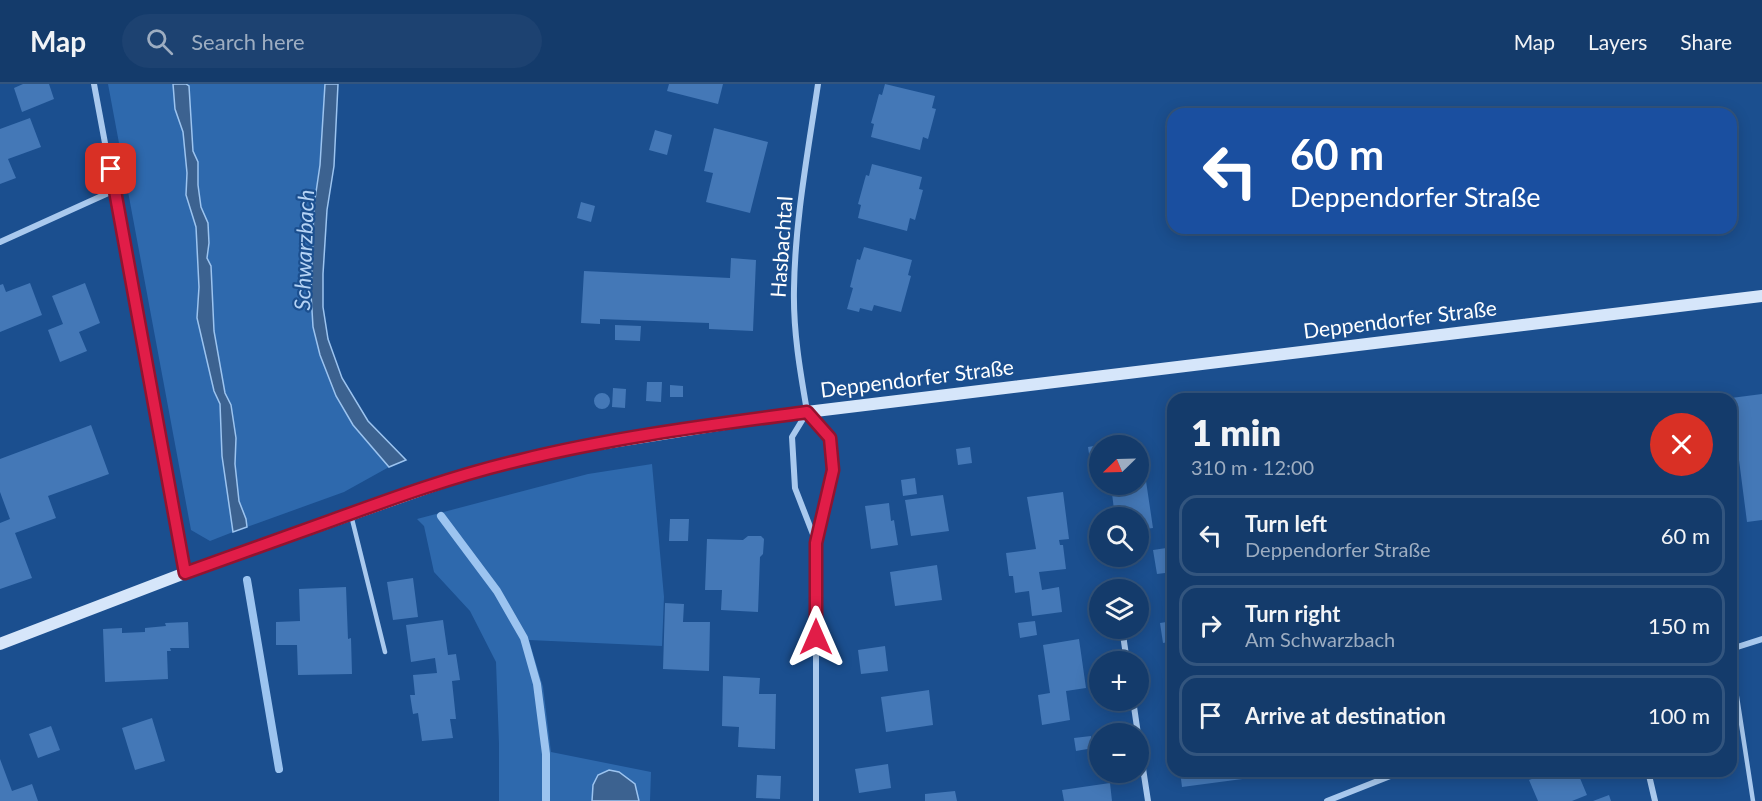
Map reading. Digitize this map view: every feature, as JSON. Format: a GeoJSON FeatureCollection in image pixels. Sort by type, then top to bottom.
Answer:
{"type":"FeatureCollection","features":[{"type":"Feature","properties":{"kind":"street"},"geometry":{"type":"LineString","coordinates":[[94,84],[185,573]]}},
{"type":"Feature","properties":{"kind":"street","name":"Hasbachtal"},"geometry":{"type":"LineString","coordinates":[[807,412],[795,323],[794,270],[800,208],[818,84]]}},
{"type":"Feature","properties":{"kind":"street"},"geometry":{"type":"LineString","coordinates":[[0,242],[115,190]]}},
{"type":"Feature","properties":{"kind":"street","name":"Deppendorfer Straße"},"geometry":{"type":"LineString","coordinates":[[0,644],[185,573],[351,513],[452,479],[568,449],[807,412],[1762,296]]}},
{"type":"Feature","properties":{"kind":"street"},"geometry":{"type":"LineString","coordinates":[[816,543],[795,488],[792,437],[807,412],[830,438],[833,470],[816,543],[816,801]]}},
{"type":"Feature","properties":{"kind":"street"},"geometry":{"type":"LineString","coordinates":[[1737,647],[1762,639]]}},
{"type":"Feature","properties":{"kind":"street"},"geometry":{"type":"LineString","coordinates":[[1327,801],[1336,800],[1389,777]]}},
{"type":"Feature","properties":{"kind":"street"},"geometry":{"type":"LineString","coordinates":[[1649,777],[1655,801]]}},
{"type":"Feature","properties":{"kind":"street"},"geometry":{"type":"LineString","coordinates":[[1145,783],[1148,801]]}},
{"type":"Feature","properties":{"kind":"lane"},"geometry":{"type":"LineString","coordinates":[[351,513],[385,652]]}},
{"type":"Feature","properties":{"kind":"lane"},"geometry":{"type":"LineString","coordinates":[[1737,697],[1753,801]]}},
{"type":"Feature","properties":{"kind":"shaded area"},"geometry":{"type":"Polygon","coordinates":[[[108,84],[173,84],[175,109],[183,132],[187,173],[186,195],[196,227],[199,287],[197,318],[214,391],[220,404],[222,456],[233,532],[210,541],[191,530],[108,84]]]}},
{"type":"Feature","properties":{"kind":"shaded area"},"geometry":{"type":"Polygon","coordinates":[[[173,84],[189,86],[193,151],[198,162],[201,207],[208,223],[207,258],[211,266],[214,331],[225,393],[231,405],[236,438],[235,464],[239,501],[247,527],[233,532],[222,456],[220,404],[214,391],[197,318],[199,287],[196,227],[186,195],[187,173],[183,132],[175,109],[173,84]]]}},
{"type":"Feature","properties":{"kind":"shaded area"},"geometry":{"type":"Polygon","coordinates":[[[186,84],[325,84],[320,165],[314,206],[311,294],[353,425],[389,467],[344,492],[247,527],[239,501],[235,464],[236,438],[231,405],[225,393],[214,331],[211,266],[207,258],[208,223],[201,207],[198,162],[193,151],[189,87],[186,84]]]}},
{"type":"Feature","properties":{"kind":"shaded area"},"geometry":{"type":"Polygon","coordinates":[[[325,84],[338,84],[334,166],[327,210],[323,274],[323,307],[328,339],[342,378],[368,421],[406,460],[389,467],[353,425],[336,396],[320,355],[313,327],[311,294],[314,206],[320,165],[325,84]]]}},
{"type":"Feature","properties":{"kind":"shaded area"},"geometry":{"type":"Polygon","coordinates":[[[652,464],[664,597],[662,646],[529,640],[543,687],[551,752],[651,772],[650,801],[639,801],[635,784],[593,785],[592,801],[499,801],[496,662],[470,611],[434,572],[424,526],[417,519],[588,474],[652,464]]]}},
{"type":"Feature","properties":{"kind":"shaded area"},"geometry":{"type":"Polygon","coordinates":[[[609,770],[619,772],[635,784],[639,801],[592,801],[593,785],[598,775],[609,770]]]}},
{"type":"Feature","properties":{"kind":"building"},"geometry":{"type":"Polygon","coordinates":[[[23,84],[49,84],[54,99],[22,112],[14,88],[23,84]]]}},
{"type":"Feature","properties":{"kind":"building"},"geometry":{"type":"Polygon","coordinates":[[[669,84],[723,84],[718,104],[667,91],[669,84]]]}},
{"type":"Feature","properties":{"kind":"building"},"geometry":{"type":"Polygon","coordinates":[[[885,84],[935,96],[932,108],[936,109],[928,139],[923,137],[920,150],[871,137],[874,124],[871,123],[879,94],[882,95],[885,84]]]}},
{"type":"Feature","properties":{"kind":"building"},"geometry":{"type":"Polygon","coordinates":[[[30,118],[41,147],[8,159],[16,178],[0,184],[0,129],[30,118]]]}},
{"type":"Feature","properties":{"kind":"building"},"geometry":{"type":"Polygon","coordinates":[[[714,128],[768,142],[750,213],[706,202],[713,173],[704,171],[714,128]]]}},
{"type":"Feature","properties":{"kind":"building"},"geometry":{"type":"Polygon","coordinates":[[[655,130],[672,135],[667,155],[649,150],[655,130]]]}},
{"type":"Feature","properties":{"kind":"building"},"geometry":{"type":"Polygon","coordinates":[[[872,164],[922,177],[919,189],[923,190],[915,220],[910,218],[907,231],[858,218],[861,205],[858,204],[866,175],[869,176],[872,164]]]}},
{"type":"Feature","properties":{"kind":"building"},"geometry":{"type":"Polygon","coordinates":[[[581,202],[595,206],[591,222],[577,218],[581,202]]]}},
{"type":"Feature","properties":{"kind":"building"},"geometry":{"type":"Polygon","coordinates":[[[864,247],[912,260],[908,275],[911,276],[901,312],[874,305],[872,311],[860,308],[859,312],[847,309],[857,259],[860,260],[864,247]]]}},
{"type":"Feature","properties":{"kind":"building"},"geometry":{"type":"Polygon","coordinates":[[[731,258],[756,260],[753,331],[709,329],[709,323],[600,319],[600,324],[581,323],[584,271],[730,278],[731,258]]]}},
{"type":"Feature","properties":{"kind":"building"},"geometry":{"type":"Polygon","coordinates":[[[30,283],[42,315],[0,332],[0,285],[3,284],[6,292],[30,283]]]}},
{"type":"Feature","properties":{"kind":"building"},"geometry":{"type":"Polygon","coordinates":[[[85,283],[100,323],[79,332],[87,351],[60,362],[48,330],[63,324],[52,296],[85,283]]]}},
{"type":"Feature","properties":{"kind":"building"},"geometry":{"type":"Polygon","coordinates":[[[615,325],[641,326],[640,341],[615,340],[615,325]]]}},
{"type":"Feature","properties":{"kind":"building"},"geometry":{"type":"Polygon","coordinates":[[[647,382],[662,382],[661,402],[646,401],[647,382]]]}},
{"type":"Feature","properties":{"kind":"building"},"geometry":{"type":"Polygon","coordinates":[[[670,385],[683,386],[683,397],[670,397],[670,385]]]}},
{"type":"Feature","properties":{"kind":"building"},"geometry":{"type":"Polygon","coordinates":[[[613,388],[626,389],[625,408],[612,407],[613,388]]]}},
{"type":"Feature","properties":{"kind":"building"},"geometry":{"type":"Polygon","coordinates":[[[602,393],[610,401],[602,409],[594,401],[602,393]]]}},
{"type":"Feature","properties":{"kind":"building"},"geometry":{"type":"Polygon","coordinates":[[[1762,394],[1762,520],[1747,522],[1737,444],[1737,397],[1762,394]]]}},
{"type":"Feature","properties":{"kind":"building"},"geometry":{"type":"Polygon","coordinates":[[[91,425],[109,474],[48,496],[56,518],[15,533],[32,578],[0,589],[0,523],[10,519],[0,492],[0,459],[91,425]]]}},
{"type":"Feature","properties":{"kind":"building"},"geometry":{"type":"Polygon","coordinates":[[[970,447],[972,463],[958,465],[956,449],[970,447]]]}},
{"type":"Feature","properties":{"kind":"building"},"geometry":{"type":"Polygon","coordinates":[[[915,478],[917,494],[903,496],[901,480],[915,478]]]}},
{"type":"Feature","properties":{"kind":"building"},"geometry":{"type":"Polygon","coordinates":[[[1063,492],[1069,539],[1059,540],[1060,545],[1063,545],[1066,569],[1039,572],[1042,590],[1059,587],[1062,612],[1032,616],[1029,591],[1015,593],[1013,576],[1009,576],[1006,553],[1036,549],[1027,497],[1063,492]]]}},
{"type":"Feature","properties":{"kind":"building"},"geometry":{"type":"Polygon","coordinates":[[[943,495],[949,531],[911,536],[905,500],[943,495]]]}},
{"type":"Feature","properties":{"kind":"building"},"geometry":{"type":"Polygon","coordinates":[[[1112,495],[1148,495],[1153,528],[1149,529],[1149,507],[1114,507],[1112,495]]]}},
{"type":"Feature","properties":{"kind":"building"},"geometry":{"type":"Polygon","coordinates":[[[889,503],[891,521],[894,520],[898,545],[871,549],[865,506],[889,503]]]}},
{"type":"Feature","properties":{"kind":"building"},"geometry":{"type":"Polygon","coordinates":[[[670,519],[689,519],[688,541],[669,541],[670,519]]]}},
{"type":"Feature","properties":{"kind":"building"},"geometry":{"type":"Polygon","coordinates":[[[748,536],[761,536],[764,539],[763,554],[760,557],[758,612],[721,610],[722,590],[705,590],[707,539],[743,540],[748,536]]]}},
{"type":"Feature","properties":{"kind":"building"},"geometry":{"type":"Polygon","coordinates":[[[1167,548],[1167,573],[1157,574],[1153,550],[1167,548]]]}},
{"type":"Feature","properties":{"kind":"building"},"geometry":{"type":"Polygon","coordinates":[[[937,565],[942,600],[895,606],[890,572],[937,565]]]}},
{"type":"Feature","properties":{"kind":"building"},"geometry":{"type":"Polygon","coordinates":[[[413,578],[418,617],[393,620],[387,582],[413,578]]]}},
{"type":"Feature","properties":{"kind":"building"},"geometry":{"type":"Polygon","coordinates":[[[346,587],[352,674],[298,675],[297,645],[276,645],[276,622],[300,621],[299,589],[346,587]]]}},
{"type":"Feature","properties":{"kind":"building"},"geometry":{"type":"Polygon","coordinates":[[[665,603],[684,604],[683,622],[710,622],[709,671],[663,669],[665,603]]]}},
{"type":"Feature","properties":{"kind":"building"},"geometry":{"type":"Polygon","coordinates":[[[443,620],[448,655],[456,654],[460,680],[452,681],[456,719],[450,719],[453,738],[422,741],[418,713],[413,714],[410,695],[415,695],[413,675],[437,673],[435,658],[411,662],[406,625],[443,620]]]}},
{"type":"Feature","properties":{"kind":"building"},"geometry":{"type":"Polygon","coordinates":[[[1035,621],[1037,635],[1020,638],[1018,623],[1035,621]]]}},
{"type":"Feature","properties":{"kind":"building"},"geometry":{"type":"Polygon","coordinates":[[[188,622],[189,648],[170,648],[171,651],[167,651],[168,679],[105,682],[103,629],[122,628],[122,633],[145,632],[145,628],[166,626],[165,623],[188,622]]]}},
{"type":"Feature","properties":{"kind":"building"},"geometry":{"type":"Polygon","coordinates":[[[1167,622],[1167,642],[1163,643],[1160,623],[1167,622]]]}},
{"type":"Feature","properties":{"kind":"building"},"geometry":{"type":"Polygon","coordinates":[[[1079,639],[1086,688],[1066,691],[1070,720],[1042,725],[1038,695],[1050,693],[1043,645],[1079,639]]]}},
{"type":"Feature","properties":{"kind":"building"},"geometry":{"type":"Polygon","coordinates":[[[885,646],[888,671],[861,674],[858,650],[885,646]]]}},
{"type":"Feature","properties":{"kind":"building"},"geometry":{"type":"Polygon","coordinates":[[[723,676],[760,678],[759,694],[776,694],[775,749],[738,747],[739,727],[722,726],[723,676]]]}},
{"type":"Feature","properties":{"kind":"building"},"geometry":{"type":"Polygon","coordinates":[[[929,690],[933,725],[886,732],[881,697],[929,690]]]}},
{"type":"Feature","properties":{"kind":"building"},"geometry":{"type":"Polygon","coordinates":[[[152,718],[165,761],[135,770],[122,728],[152,718]]]}},
{"type":"Feature","properties":{"kind":"building"},"geometry":{"type":"Polygon","coordinates":[[[51,726],[60,750],[38,758],[29,734],[51,726]]]}},
{"type":"Feature","properties":{"kind":"building"},"geometry":{"type":"Polygon","coordinates":[[[1089,736],[1089,749],[1076,751],[1074,738],[1089,736]]]}},
{"type":"Feature","properties":{"kind":"building"},"geometry":{"type":"Polygon","coordinates":[[[0,759],[12,791],[32,784],[38,801],[0,801],[0,759]]]}},
{"type":"Feature","properties":{"kind":"building"},"geometry":{"type":"Polygon","coordinates":[[[888,764],[891,788],[859,793],[855,769],[888,764]]]}},
{"type":"Feature","properties":{"kind":"building"},"geometry":{"type":"Polygon","coordinates":[[[757,775],[781,776],[780,799],[756,798],[757,775]]]}},
{"type":"Feature","properties":{"kind":"building"},"geometry":{"type":"Polygon","coordinates":[[[1181,777],[1250,778],[1182,787],[1181,777]]]}},
{"type":"Feature","properties":{"kind":"building"},"geometry":{"type":"Polygon","coordinates":[[[1537,777],[1580,777],[1587,795],[1572,801],[1538,801],[1529,780],[1537,777]]]}},
{"type":"Feature","properties":{"kind":"building"},"geometry":{"type":"Polygon","coordinates":[[[1110,783],[1112,801],[1064,801],[1062,790],[1110,783]]]}},
{"type":"Feature","properties":{"kind":"building"},"geometry":{"type":"Polygon","coordinates":[[[955,791],[957,801],[925,801],[925,794],[955,791]]]}},
{"type":"Feature","properties":{"kind":"building"},"geometry":{"type":"Polygon","coordinates":[[[1609,795],[1611,801],[1593,801],[1609,795]]]}},
{"type":"Feature","properties":{"kind":"waterway","name":"Schwarzbach"},"geometry":{"type":"LineString","coordinates":[[441,516],[497,591],[524,638],[537,684],[546,754],[546,801]]}},
{"type":"Feature","properties":{"kind":"waterway"},"geometry":{"type":"LineString","coordinates":[[247,580],[279,769]]}},
{"type":"Feature","properties":{"kind":"route"},"geometry":{"type":"LineString","coordinates":[[111,169],[185,573],[389,500],[519,460],[615,441],[807,412],[830,438],[833,470],[816,543],[816,637]]}}]}
